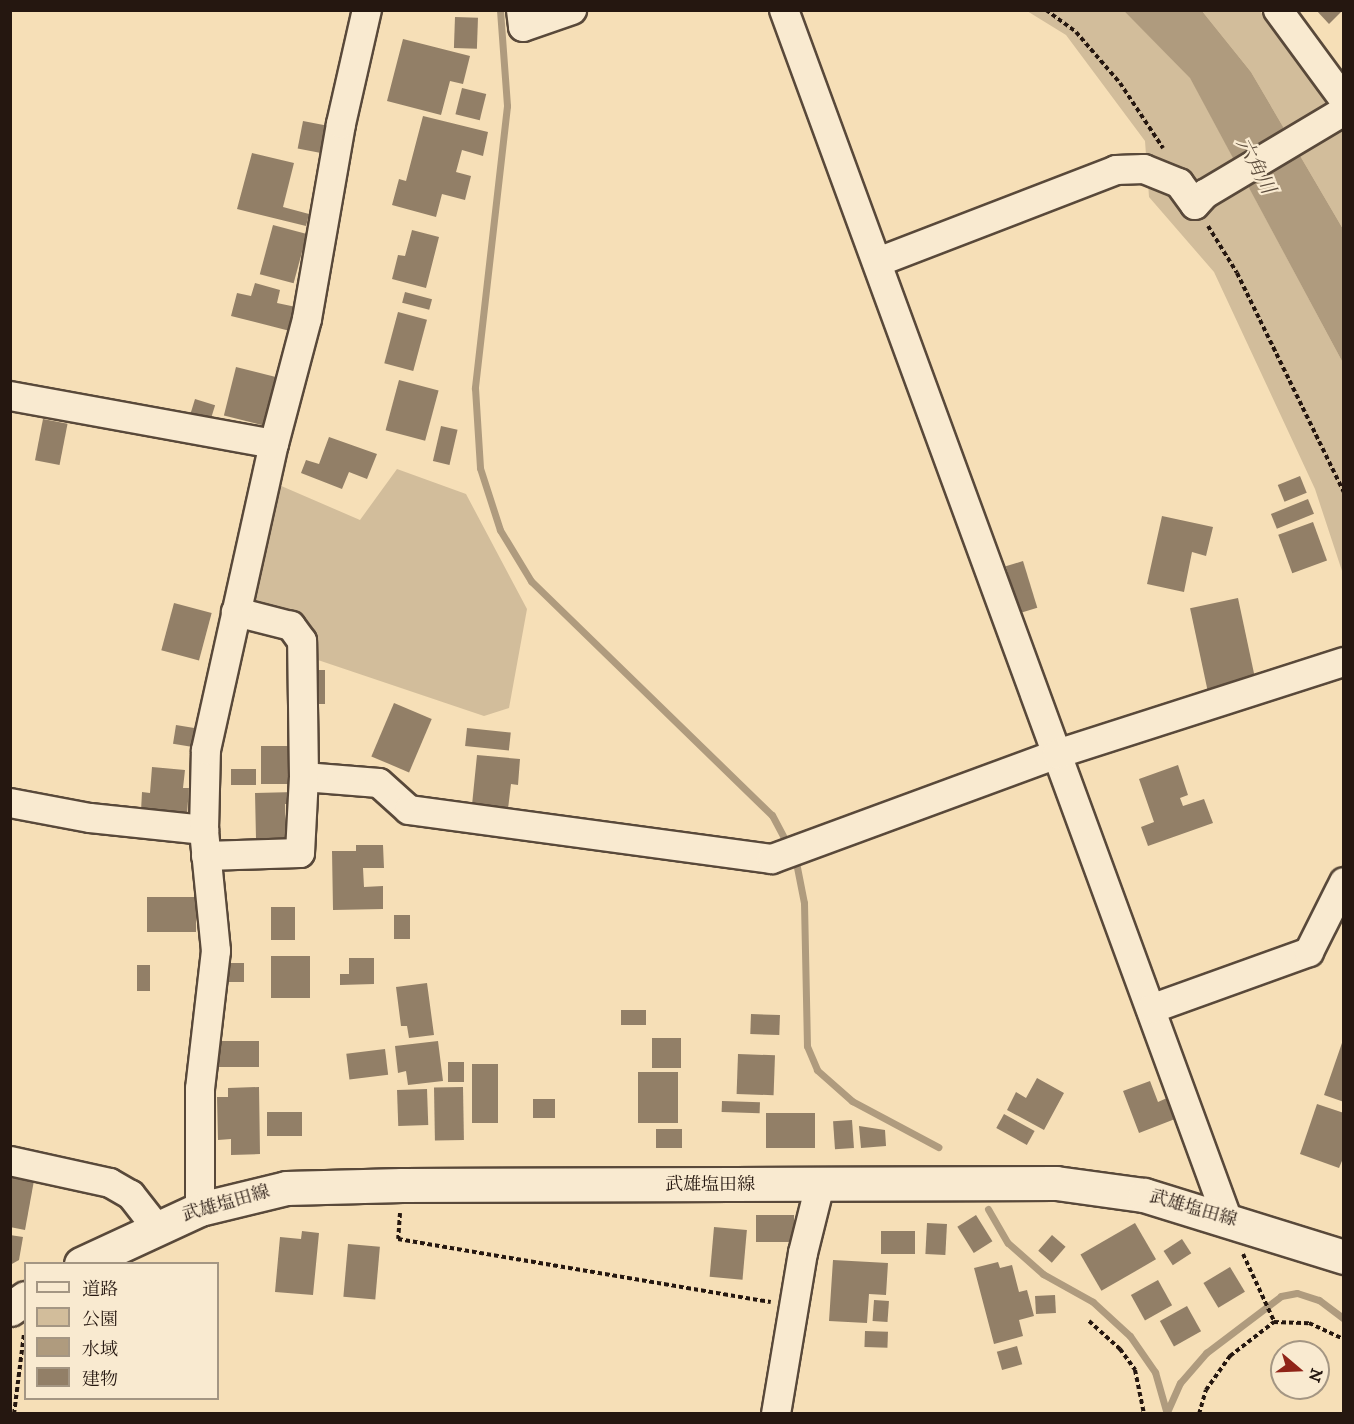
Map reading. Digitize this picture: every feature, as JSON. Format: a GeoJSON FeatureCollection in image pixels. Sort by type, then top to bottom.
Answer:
{"type":"FeatureCollection","features":[{"type":"Feature","properties":{"kind":"main road","name":"武雄塩田線"},"geometry":{"type":"LineString","coordinates":[[83,1262],[200,1209],[286,1188],[402,1185],[1056,1183],[1144,1195],[1227,1218],[1344,1257]]}},
{"type":"Feature","properties":{"kind":"main road"},"geometry":{"type":"LineString","coordinates":[[10,1309],[24,1299]]}},
{"type":"Feature","properties":{"kind":"street"},"geometry":{"type":"LineString","coordinates":[[200,1209],[200,1089],[216,951],[205,843],[206,750],[274,444],[308,319],[341,124],[367,10]]}},
{"type":"Feature","properties":{"kind":"street"},"geometry":{"type":"LineString","coordinates":[[521,10],[523,27],[572,10]]}},
{"type":"Feature","properties":{"kind":"street"},"geometry":{"type":"LineString","coordinates":[[784,10],[1227,1218]]}},
{"type":"Feature","properties":{"kind":"street"},"geometry":{"type":"LineString","coordinates":[[878,262],[1116,170],[1144,169],[1193,194],[1342,108],[1278,10]]}},
{"type":"Feature","properties":{"kind":"street"},"geometry":{"type":"LineString","coordinates":[[10,396],[274,444]]}},
{"type":"Feature","properties":{"kind":"street"},"geometry":{"type":"LineString","coordinates":[[10,803],[205,843],[300,853],[304,777],[302,641],[291,626],[236,612]]}},
{"type":"Feature","properties":{"kind":"street"},"geometry":{"type":"LineString","coordinates":[[304,777],[379,783],[409,810],[772,859],[1057,754],[1344,662]]}},
{"type":"Feature","properties":{"kind":"street"},"geometry":{"type":"LineString","coordinates":[[1151,1009],[1309,952],[1344,882]]}},
{"type":"Feature","properties":{"kind":"street"},"geometry":{"type":"LineString","coordinates":[[10,1161],[110,1183],[131,1195],[156,1227]]}},
{"type":"Feature","properties":{"kind":"street"},"geometry":{"type":"LineString","coordinates":[[776,1413],[794,1306],[820,1185]]}},
{"type":"Feature","properties":{"kind":"path"},"geometry":{"type":"LineString","coordinates":[[1046,10],[1076,32],[1120,83],[1193,194],[1237,273],[1344,492]]}},
{"type":"Feature","properties":{"kind":"path"},"geometry":{"type":"LineString","coordinates":[[402,1185],[398,1239],[794,1306]]}},
{"type":"Feature","properties":{"kind":"path"},"geometry":{"type":"LineString","coordinates":[[1258,1287],[1274,1322]]}},
{"type":"Feature","properties":{"kind":"path"},"geometry":{"type":"LineString","coordinates":[[1089,1321],[1120,1349],[1136,1370],[1144,1413]]}},
{"type":"Feature","properties":{"kind":"path"},"geometry":{"type":"LineString","coordinates":[[1199,1413],[1206,1389],[1230,1356],[1274,1322],[1309,1323],[1344,1339]]}},
{"type":"Feature","properties":{"kind":"path"},"geometry":{"type":"LineString","coordinates":[[14,1413],[24,1336]]}},
{"type":"Feature","properties":{"kind":"green space"},"geometry":{"type":"Polygon","coordinates":[[[1027,11],[1124,11],[1190,77],[1343,363],[1343,574],[1315,489],[1214,272],[1149,197],[1145,141],[1066,35],[1027,11]]]}},
{"type":"Feature","properties":{"kind":"green space"},"geometry":{"type":"Polygon","coordinates":[[[1202,11],[1260,11],[1292,51],[1343,130],[1343,229],[1251,72],[1202,11]]]}},
{"type":"Feature","properties":{"kind":"green space"},"geometry":{"type":"Polygon","coordinates":[[[397,469],[466,494],[527,609],[509,708],[484,716],[312,658],[307,623],[248,607],[279,485],[360,520],[397,469]]]}},
{"type":"Feature","properties":{"kind":"water","name":"六角川"},"geometry":{"type":"Polygon","coordinates":[[[1124,11],[1202,11],[1251,72],[1343,229],[1343,363],[1190,78],[1124,11]]]}},
{"type":"Feature","properties":{"kind":"building"},"geometry":{"type":"Polygon","coordinates":[[[1316,10],[1343,10],[1329,24],[1316,10]]]}},
{"type":"Feature","properties":{"kind":"building"},"geometry":{"type":"Polygon","coordinates":[[[455,17],[478,18],[477,49],[454,48],[455,17]]]}},
{"type":"Feature","properties":{"kind":"building"},"geometry":{"type":"Polygon","coordinates":[[[403,39],[470,56],[463,84],[450,81],[441,115],[387,101],[403,39]]]}},
{"type":"Feature","properties":{"kind":"building"},"geometry":{"type":"Polygon","coordinates":[[[462,88],[486,94],[480,120],[455,114],[462,88]]]}},
{"type":"Feature","properties":{"kind":"building"},"geometry":{"type":"Polygon","coordinates":[[[423,116],[488,132],[483,156],[462,150],[456,172],[471,176],[465,200],[442,194],[436,217],[392,205],[399,179],[406,181],[423,116]]]}},
{"type":"Feature","properties":{"kind":"building"},"geometry":{"type":"Polygon","coordinates":[[[303,121],[328,126],[322,153],[298,148],[303,121]]]}},
{"type":"Feature","properties":{"kind":"building"},"geometry":{"type":"Polygon","coordinates":[[[252,153],[294,163],[283,207],[309,214],[306,226],[237,209],[252,153]]]}},
{"type":"Feature","properties":{"kind":"building"},"geometry":{"type":"Polygon","coordinates":[[[273,225],[307,234],[294,283],[260,274],[273,225]]]}},
{"type":"Feature","properties":{"kind":"building"},"geometry":{"type":"Polygon","coordinates":[[[412,230],[439,237],[426,288],[392,279],[398,255],[405,256],[412,230]]]}},
{"type":"Feature","properties":{"kind":"building"},"geometry":{"type":"Polygon","coordinates":[[[255,283],[280,290],[277,303],[296,307],[290,331],[231,316],[237,293],[251,296],[255,283]]]}},
{"type":"Feature","properties":{"kind":"building"},"geometry":{"type":"Polygon","coordinates":[[[405,292],[432,299],[429,310],[402,303],[405,292]]]}},
{"type":"Feature","properties":{"kind":"building"},"geometry":{"type":"Polygon","coordinates":[[[398,312],[427,320],[413,371],[384,363],[398,312]]]}},
{"type":"Feature","properties":{"kind":"building"},"geometry":{"type":"Polygon","coordinates":[[[236,367],[277,377],[265,426],[224,416],[236,367]]]}},
{"type":"Feature","properties":{"kind":"building"},"geometry":{"type":"Polygon","coordinates":[[[399,380],[439,391],[425,441],[386,430],[399,380]]]}},
{"type":"Feature","properties":{"kind":"building"},"geometry":{"type":"Polygon","coordinates":[[[195,399],[215,405],[210,421],[190,415],[195,399]]]}},
{"type":"Feature","properties":{"kind":"building"},"geometry":{"type":"Polygon","coordinates":[[[43,419],[68,424],[60,465],[35,460],[43,419]]]}},
{"type":"Feature","properties":{"kind":"building"},"geometry":{"type":"Polygon","coordinates":[[[441,426],[458,430],[449,465],[433,461],[441,426]]]}},
{"type":"Feature","properties":{"kind":"building"},"geometry":{"type":"Polygon","coordinates":[[[329,437],[377,454],[367,479],[349,472],[342,489],[301,473],[306,460],[319,464],[329,437]]]}},
{"type":"Feature","properties":{"kind":"building"},"geometry":{"type":"Polygon","coordinates":[[[1300,476],[1307,493],[1284,502],[1278,485],[1300,476]]]}},
{"type":"Feature","properties":{"kind":"building"},"geometry":{"type":"Polygon","coordinates":[[[1308,499],[1314,514],[1277,529],[1271,514],[1308,499]]]}},
{"type":"Feature","properties":{"kind":"building"},"geometry":{"type":"Polygon","coordinates":[[[1162,516],[1213,527],[1206,556],[1192,552],[1184,592],[1147,584],[1162,516]]]}},
{"type":"Feature","properties":{"kind":"building"},"geometry":{"type":"Polygon","coordinates":[[[1313,522],[1327,561],[1292,573],[1278,535],[1313,522]]]}},
{"type":"Feature","properties":{"kind":"building"},"geometry":{"type":"Polygon","coordinates":[[[1023,561],[1037,608],[1020,613],[1006,566],[1023,561]]]}},
{"type":"Feature","properties":{"kind":"building"},"geometry":{"type":"Polygon","coordinates":[[[1238,598],[1255,679],[1207,689],[1190,608],[1238,598]]]}},
{"type":"Feature","properties":{"kind":"building"},"geometry":{"type":"Polygon","coordinates":[[[174,603],[212,613],[199,660],[161,650],[174,603]]]}},
{"type":"Feature","properties":{"kind":"building"},"geometry":{"type":"Polygon","coordinates":[[[310,670],[325,670],[325,704],[310,704],[310,670]]]}},
{"type":"Feature","properties":{"kind":"building"},"geometry":{"type":"Polygon","coordinates":[[[394,703],[432,719],[409,772],[371,756],[394,703]]]}},
{"type":"Feature","properties":{"kind":"building"},"geometry":{"type":"Polygon","coordinates":[[[176,725],[196,728],[193,747],[173,744],[176,725]]]}},
{"type":"Feature","properties":{"kind":"building"},"geometry":{"type":"Polygon","coordinates":[[[467,728],[511,733],[509,751],[465,746],[467,728]]]}},
{"type":"Feature","properties":{"kind":"building"},"geometry":{"type":"Polygon","coordinates":[[[261,746],[294,746],[294,784],[261,784],[261,746]]]}},
{"type":"Feature","properties":{"kind":"building"},"geometry":{"type":"Polygon","coordinates":[[[477,755],[520,759],[518,785],[511,784],[508,809],[472,805],[477,755]]]}},
{"type":"Feature","properties":{"kind":"building"},"geometry":{"type":"Polygon","coordinates":[[[1178,765],[1188,795],[1180,798],[1183,806],[1204,799],[1213,823],[1148,846],[1141,827],[1154,822],[1139,779],[1178,765]]]}},
{"type":"Feature","properties":{"kind":"building"},"geometry":{"type":"Polygon","coordinates":[[[152,767],[185,770],[183,788],[189,788],[187,814],[141,811],[142,792],[150,793],[152,767]]]}},
{"type":"Feature","properties":{"kind":"building"},"geometry":{"type":"Polygon","coordinates":[[[231,769],[256,769],[256,785],[231,785],[231,769]]]}},
{"type":"Feature","properties":{"kind":"building"},"geometry":{"type":"Polygon","coordinates":[[[295,792],[295,804],[285,804],[286,839],[256,839],[255,793],[295,792]]]}},
{"type":"Feature","properties":{"kind":"building"},"geometry":{"type":"Polygon","coordinates":[[[356,845],[383,845],[384,868],[363,868],[364,887],[383,886],[383,909],[333,910],[332,851],[356,851],[356,845]]]}},
{"type":"Feature","properties":{"kind":"building"},"geometry":{"type":"Polygon","coordinates":[[[147,897],[196,897],[196,932],[147,932],[147,897]]]}},
{"type":"Feature","properties":{"kind":"building"},"geometry":{"type":"Polygon","coordinates":[[[271,907],[295,907],[295,940],[271,940],[271,907]]]}},
{"type":"Feature","properties":{"kind":"building"},"geometry":{"type":"Polygon","coordinates":[[[394,915],[410,915],[410,939],[394,939],[394,915]]]}},
{"type":"Feature","properties":{"kind":"building"},"geometry":{"type":"Polygon","coordinates":[[[271,956],[310,956],[310,998],[271,998],[271,956]]]}},
{"type":"Feature","properties":{"kind":"building"},"geometry":{"type":"Polygon","coordinates":[[[349,958],[374,958],[374,984],[340,985],[340,974],[349,974],[349,958]]]}},
{"type":"Feature","properties":{"kind":"building"},"geometry":{"type":"Polygon","coordinates":[[[227,963],[244,963],[244,982],[227,982],[227,963]]]}},
{"type":"Feature","properties":{"kind":"building"},"geometry":{"type":"Polygon","coordinates":[[[137,965],[150,965],[150,991],[137,991],[137,965]]]}},
{"type":"Feature","properties":{"kind":"building"},"geometry":{"type":"Polygon","coordinates":[[[427,983],[434,1035],[409,1038],[407,1026],[401,1026],[396,987],[427,983]]]}},
{"type":"Feature","properties":{"kind":"building"},"geometry":{"type":"Polygon","coordinates":[[[621,1010],[646,1010],[646,1025],[621,1025],[621,1010]]]}},
{"type":"Feature","properties":{"kind":"building"},"geometry":{"type":"Polygon","coordinates":[[[751,1014],[780,1015],[779,1035],[750,1034],[751,1014]]]}},
{"type":"Feature","properties":{"kind":"building"},"geometry":{"type":"Polygon","coordinates":[[[652,1038],[681,1038],[681,1068],[652,1068],[652,1038]]]}},
{"type":"Feature","properties":{"kind":"building"},"geometry":{"type":"Polygon","coordinates":[[[219,1041],[259,1041],[259,1067],[219,1067],[219,1041]]]}},
{"type":"Feature","properties":{"kind":"building"},"geometry":{"type":"Polygon","coordinates":[[[438,1041],[443,1081],[408,1085],[406,1071],[398,1073],[395,1046],[438,1041]]]}},
{"type":"Feature","properties":{"kind":"building"},"geometry":{"type":"Polygon","coordinates":[[[1344,1041],[1344,1102],[1324,1095],[1344,1041]]]}},
{"type":"Feature","properties":{"kind":"building"},"geometry":{"type":"Polygon","coordinates":[[[385,1049],[388,1075],[349,1080],[346,1054],[385,1049]]]}},
{"type":"Feature","properties":{"kind":"building"},"geometry":{"type":"Polygon","coordinates":[[[738,1054],[775,1055],[774,1095],[737,1094],[738,1054]]]}},
{"type":"Feature","properties":{"kind":"building"},"geometry":{"type":"Polygon","coordinates":[[[448,1062],[464,1062],[464,1082],[448,1082],[448,1062]]]}},
{"type":"Feature","properties":{"kind":"building"},"geometry":{"type":"Polygon","coordinates":[[[472,1064],[498,1064],[498,1123],[472,1123],[472,1064]]]}},
{"type":"Feature","properties":{"kind":"building"},"geometry":{"type":"Polygon","coordinates":[[[638,1072],[678,1072],[678,1123],[638,1123],[638,1072]]]}},
{"type":"Feature","properties":{"kind":"building"},"geometry":{"type":"Polygon","coordinates":[[[1037,1078],[1064,1093],[1044,1130],[1007,1110],[1016,1092],[1026,1098],[1037,1078]]]}},
{"type":"Feature","properties":{"kind":"building"},"geometry":{"type":"Polygon","coordinates":[[[1150,1081],[1158,1102],[1167,1098],[1175,1119],[1139,1133],[1123,1091],[1150,1081]]]}},
{"type":"Feature","properties":{"kind":"building"},"geometry":{"type":"Polygon","coordinates":[[[259,1087],[260,1154],[231,1155],[231,1139],[218,1140],[217,1097],[228,1097],[228,1088],[259,1087]]]}},
{"type":"Feature","properties":{"kind":"building"},"geometry":{"type":"Polygon","coordinates":[[[463,1087],[464,1140],[435,1140],[434,1088],[463,1087]]]}},
{"type":"Feature","properties":{"kind":"building"},"geometry":{"type":"Polygon","coordinates":[[[427,1089],[428,1125],[398,1126],[397,1090],[427,1089]]]}},
{"type":"Feature","properties":{"kind":"building"},"geometry":{"type":"Polygon","coordinates":[[[533,1099],[555,1099],[555,1118],[533,1118],[533,1099]]]}},
{"type":"Feature","properties":{"kind":"building"},"geometry":{"type":"Polygon","coordinates":[[[722,1101],[760,1102],[760,1113],[722,1112],[722,1101]]]}},
{"type":"Feature","properties":{"kind":"building"},"geometry":{"type":"Polygon","coordinates":[[[1317,1104],[1344,1113],[1344,1156],[1339,1168],[1300,1154],[1317,1104]]]}},
{"type":"Feature","properties":{"kind":"building"},"geometry":{"type":"Polygon","coordinates":[[[267,1112],[302,1112],[302,1136],[267,1136],[267,1112]]]}},
{"type":"Feature","properties":{"kind":"building"},"geometry":{"type":"Polygon","coordinates":[[[766,1113],[815,1113],[815,1148],[766,1148],[766,1113]]]}},
{"type":"Feature","properties":{"kind":"building"},"geometry":{"type":"Polygon","coordinates":[[[1004,1114],[1035,1131],[1027,1145],[996,1128],[1004,1114]]]}},
{"type":"Feature","properties":{"kind":"building"},"geometry":{"type":"Polygon","coordinates":[[[852,1120],[854,1148],[835,1149],[833,1121],[852,1120]]]}},
{"type":"Feature","properties":{"kind":"building"},"geometry":{"type":"Polygon","coordinates":[[[859,1126],[885,1130],[886,1146],[861,1148],[859,1126]]]}},
{"type":"Feature","properties":{"kind":"building"},"geometry":{"type":"Polygon","coordinates":[[[656,1129],[682,1129],[682,1148],[656,1148],[656,1129]]]}},
{"type":"Feature","properties":{"kind":"building"},"geometry":{"type":"Polygon","coordinates":[[[10,1170],[35,1175],[25,1230],[10,1227],[10,1170]]]}},
{"type":"Feature","properties":{"kind":"building"},"geometry":{"type":"Polygon","coordinates":[[[756,1215],[794,1215],[794,1242],[756,1242],[756,1215]]]}},
{"type":"Feature","properties":{"kind":"building"},"geometry":{"type":"Polygon","coordinates":[[[976,1215],[992,1241],[974,1253],[957,1227],[976,1215]]]}},
{"type":"Feature","properties":{"kind":"building"},"geometry":{"type":"Polygon","coordinates":[[[927,1223],[947,1224],[945,1255],[925,1254],[927,1223]]]}},
{"type":"Feature","properties":{"kind":"building"},"geometry":{"type":"Polygon","coordinates":[[[1135,1223],[1156,1259],[1101,1291],[1080,1254],[1135,1223]]]}},
{"type":"Feature","properties":{"kind":"building"},"geometry":{"type":"Polygon","coordinates":[[[714,1227],[747,1230],[743,1280],[710,1277],[714,1227]]]}},
{"type":"Feature","properties":{"kind":"building"},"geometry":{"type":"Polygon","coordinates":[[[302,1231],[319,1233],[313,1295],[275,1292],[280,1237],[301,1239],[302,1231]]]}},
{"type":"Feature","properties":{"kind":"building"},"geometry":{"type":"Polygon","coordinates":[[[881,1231],[915,1231],[915,1254],[881,1254],[881,1231]]]}},
{"type":"Feature","properties":{"kind":"building"},"geometry":{"type":"Polygon","coordinates":[[[10,1235],[23,1237],[19,1260],[10,1265],[10,1235]]]}},
{"type":"Feature","properties":{"kind":"building"},"geometry":{"type":"Polygon","coordinates":[[[1052,1235],[1066,1247],[1052,1263],[1038,1251],[1052,1235]]]}},
{"type":"Feature","properties":{"kind":"building"},"geometry":{"type":"Polygon","coordinates":[[[1182,1239],[1191,1253],[1173,1265],[1164,1251],[1182,1239]]]}},
{"type":"Feature","properties":{"kind":"building"},"geometry":{"type":"Polygon","coordinates":[[[348,1244],[380,1247],[375,1300],[343,1297],[348,1244]]]}},
{"type":"Feature","properties":{"kind":"building"},"geometry":{"type":"Polygon","coordinates":[[[833,1260],[888,1263],[886,1295],[869,1294],[867,1323],[829,1321],[833,1260]]]}},
{"type":"Feature","properties":{"kind":"building"},"geometry":{"type":"Polygon","coordinates":[[[998,1262],[1000,1268],[1012,1265],[1019,1292],[1027,1290],[1034,1316],[1019,1320],[1023,1336],[994,1344],[974,1268],[998,1262]]]}},
{"type":"Feature","properties":{"kind":"building"},"geometry":{"type":"Polygon","coordinates":[[[1230,1267],[1245,1292],[1218,1308],[1203,1283],[1230,1267]]]}},
{"type":"Feature","properties":{"kind":"building"},"geometry":{"type":"Polygon","coordinates":[[[1158,1280],[1172,1305],[1145,1320],[1131,1295],[1158,1280]]]}},
{"type":"Feature","properties":{"kind":"building"},"geometry":{"type":"Polygon","coordinates":[[[1055,1295],[1056,1313],[1036,1314],[1035,1296],[1055,1295]]]}},
{"type":"Feature","properties":{"kind":"building"},"geometry":{"type":"Polygon","coordinates":[[[874,1300],[889,1301],[887,1322],[873,1321],[874,1300]]]}},
{"type":"Feature","properties":{"kind":"building"},"geometry":{"type":"Polygon","coordinates":[[[1187,1306],[1201,1331],[1174,1346],[1160,1321],[1187,1306]]]}},
{"type":"Feature","properties":{"kind":"building"},"geometry":{"type":"Polygon","coordinates":[[[865,1331],[888,1332],[887,1348],[864,1347],[865,1331]]]}},
{"type":"Feature","properties":{"kind":"building"},"geometry":{"type":"Polygon","coordinates":[[[1017,1346],[1022,1364],[1002,1370],[997,1352],[1017,1346]]]}},
{"type":"Feature","properties":{"kind":"waterway"},"geometry":{"type":"LineString","coordinates":[[500,10],[507,106],[475,388],[480,468],[500,530],[531,581],[772,815],[789,847]]}},
{"type":"Feature","properties":{"kind":"waterway"},"geometry":{"type":"LineString","coordinates":[[795,857],[804,903],[807,1046],[817,1070],[852,1101],[938,1147]]}},
{"type":"Feature","properties":{"kind":"waterway"},"geometry":{"type":"LineString","coordinates":[[988,1209],[1008,1243],[1043,1274],[1093,1302],[1130,1336],[1155,1372],[1167,1414]]}},
{"type":"Feature","properties":{"kind":"waterway"},"geometry":{"type":"LineString","coordinates":[[1167,1412],[1180,1383],[1206,1353],[1281,1296],[1297,1293],[1319,1300],[1344,1319]]}}]}
